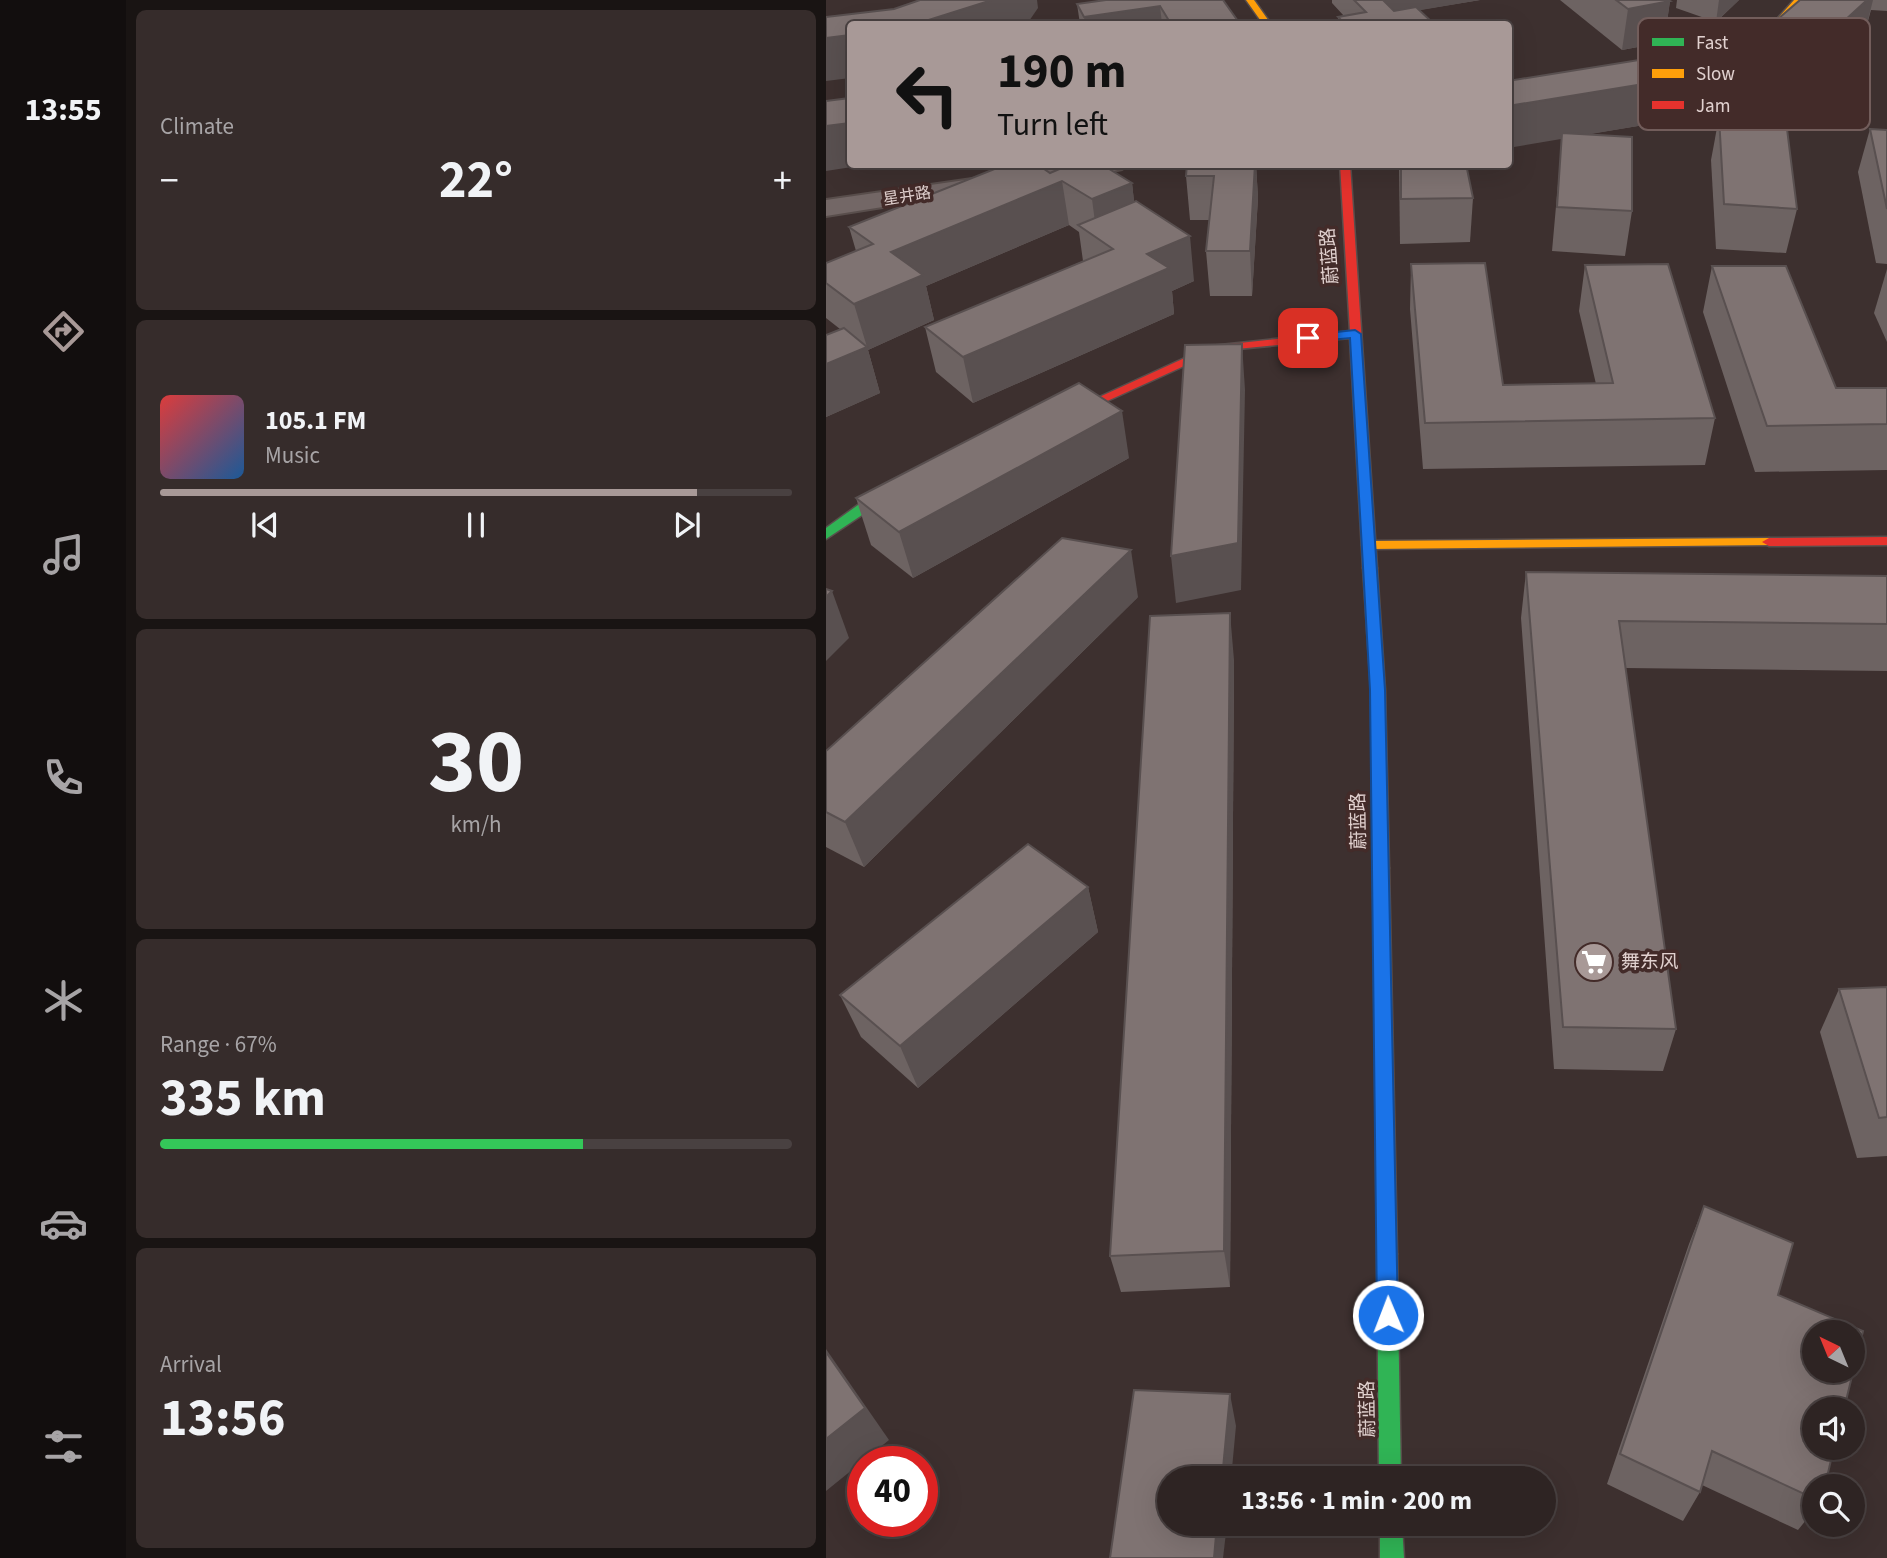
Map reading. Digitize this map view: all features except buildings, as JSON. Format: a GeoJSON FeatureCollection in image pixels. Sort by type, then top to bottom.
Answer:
{"type":"FeatureCollection","features":[{"type":"Feature","properties":{"kind":"street"},"geometry":{"type":"LineString","coordinates":[[1250,0],[1265,21]]}},
{"type":"Feature","properties":{"kind":"street"},"geometry":{"type":"LineString","coordinates":[[1783,18],[1799,0]]}},
{"type":"Feature","properties":{"kind":"street"},"geometry":{"type":"LineString","coordinates":[[1512,101],[1638,80]]}},
{"type":"Feature","properties":{"kind":"street","name":"星井路"},"geometry":{"type":"LineString","coordinates":[[826,208],[1088,168]]}},
{"type":"Feature","properties":{"kind":"street","name":"蔚蓝路"},"geometry":{"type":"LineString","coordinates":[[1345,168],[1378,703],[1390,1466]]}},
{"type":"Feature","properties":{"kind":"street"},"geometry":{"type":"LineString","coordinates":[[1039,428],[1215,348],[1355,334]]}},
{"type":"Feature","properties":{"kind":"street"},"geometry":{"type":"LineString","coordinates":[[826,535],[863,508],[925,480]]}},
{"type":"Feature","properties":{"kind":"street"},"geometry":{"type":"LineString","coordinates":[[1369,545],[1887,541]]}},
{"type":"Feature","properties":{"kind":"street"},"geometry":{"type":"LineString","coordinates":[[1391,1536],[1392,1558]]}},
{"type":"Feature","properties":{"kind":"traffic: fast"},"geometry":{"type":"LineString","coordinates":[[826,535],[863,508],[908,488]]}},
{"type":"Feature","properties":{"kind":"traffic: fast"},"geometry":{"type":"LineString","coordinates":[[1387,1254],[1390,1466]]}},
{"type":"Feature","properties":{"kind":"traffic: fast"},"geometry":{"type":"LineString","coordinates":[[1391,1536],[1392,1558]]}},
{"type":"Feature","properties":{"kind":"traffic: slow"},"geometry":{"type":"LineString","coordinates":[[1250,0],[1265,21]]}},
{"type":"Feature","properties":{"kind":"traffic: slow"},"geometry":{"type":"LineString","coordinates":[[1783,18],[1799,0]]}},
{"type":"Feature","properties":{"kind":"traffic: slow"},"geometry":{"type":"LineString","coordinates":[[1512,101],[1638,79]]}},
{"type":"Feature","properties":{"kind":"traffic: slow"},"geometry":{"type":"LineString","coordinates":[[1369,545],[1769,542]]}},
{"type":"Feature","properties":{"kind":"traffic: slow"},"geometry":{"type":"LineString","coordinates":[[1370,568],[1378,690],[1381,868]]}},
{"type":"Feature","properties":{"kind":"traffic: jam"},"geometry":{"type":"LineString","coordinates":[[1345,168],[1370,568]]}},
{"type":"Feature","properties":{"kind":"traffic: jam"},"geometry":{"type":"LineString","coordinates":[[1055,420],[1215,348],[1355,334]]}},
{"type":"Feature","properties":{"kind":"traffic: jam"},"geometry":{"type":"LineString","coordinates":[[1769,542],[1887,541]]}},
{"type":"Feature","properties":{"kind":"traffic: jam"},"geometry":{"type":"LineString","coordinates":[[1381,868],[1387,1254]]}},
{"type":"Feature","properties":{"kind":"place","name":"舞东风"},"geometry":{"type":"Point","coordinates":[1594,962]}},
{"type":"Feature","properties":{"kind":"route"},"geometry":{"type":"LineString","coordinates":[[1308,338],[1355,334],[1378,690],[1388,1315]]}}]}
